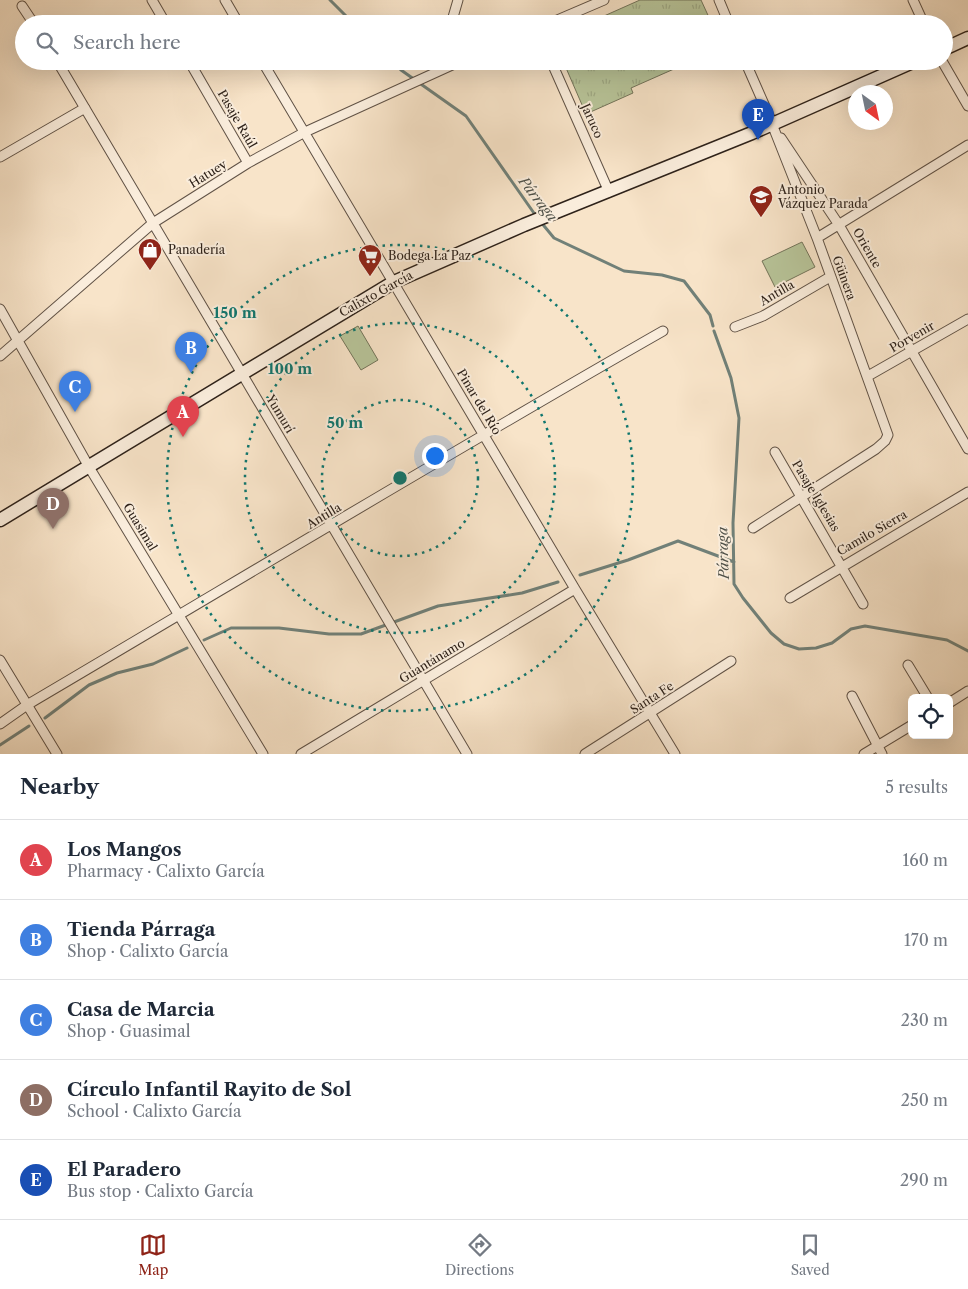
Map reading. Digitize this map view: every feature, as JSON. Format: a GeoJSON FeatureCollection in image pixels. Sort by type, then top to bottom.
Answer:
{"type":"FeatureCollection","features":[{"type":"Feature","properties":{"kind":"main road"},"geometry":{"type":"LineString","coordinates":[[953,45],[968,38]]}},
{"type":"Feature","properties":{"kind":"main road","name":"Calixto García"},"geometry":{"type":"LineString","coordinates":[[0,520],[394,282],[524,225],[772,124],[895,70]]}},
{"type":"Feature","properties":{"kind":"street"},"geometry":{"type":"LineString","coordinates":[[152,0],[161,15]]}},
{"type":"Feature","properties":{"kind":"street"},"geometry":{"type":"LineString","coordinates":[[225,0],[234,15]]}},
{"type":"Feature","properties":{"kind":"street"},"geometry":{"type":"LineString","coordinates":[[454,15],[458,0]]}},
{"type":"Feature","properties":{"kind":"street"},"geometry":{"type":"LineString","coordinates":[[569,15],[604,0]]}},
{"type":"Feature","properties":{"kind":"street"},"geometry":{"type":"LineString","coordinates":[[719,0],[725,15]]}},
{"type":"Feature","properties":{"kind":"street"},"geometry":{"type":"LineString","coordinates":[[913,0],[920,15]]}},
{"type":"Feature","properties":{"kind":"street"},"geometry":{"type":"LineString","coordinates":[[22,6],[28,15]]}},
{"type":"Feature","properties":{"kind":"street","name":"Yumurí"},"geometry":{"type":"LineString","coordinates":[[62,70],[467,754]]}},
{"type":"Feature","properties":{"kind":"street","name":"Pasaje Raúl"},"geometry":{"type":"LineString","coordinates":[[194,70],[248,163]]}},
{"type":"Feature","properties":{"kind":"street","name":"Pinar del Río"},"geometry":{"type":"LineString","coordinates":[[267,70],[675,754]]}},
{"type":"Feature","properties":{"kind":"street"},"geometry":{"type":"LineString","coordinates":[[432,74],[435,70]]}},
{"type":"Feature","properties":{"kind":"street","name":"Hatuey"},"geometry":{"type":"LineString","coordinates":[[0,356],[153,223],[248,163],[305,132],[441,70]]}},
{"type":"Feature","properties":{"kind":"street","name":"Jaruco"},"geometry":{"type":"LineString","coordinates":[[555,70],[609,192]]}},
{"type":"Feature","properties":{"kind":"street","name":"Oriente"},"geometry":{"type":"LineString","coordinates":[[749,70],[772,124],[839,225],[968,448]]}},
{"type":"Feature","properties":{"kind":"street"},"geometry":{"type":"LineString","coordinates":[[947,70],[968,106]]}},
{"type":"Feature","properties":{"kind":"street"},"geometry":{"type":"LineString","coordinates":[[0,157],[85,108]]}},
{"type":"Feature","properties":{"kind":"street","name":"Güinera"},"geometry":{"type":"LineString","coordinates":[[772,124],[817,238],[888,435],[886,441],[801,495]]}},
{"type":"Feature","properties":{"kind":"street"},"geometry":{"type":"LineString","coordinates":[[817,238],[968,145]]}},
{"type":"Feature","properties":{"kind":"street","name":"Antilla"},"geometry":{"type":"LineString","coordinates":[[735,327],[763,316],[830,277]]}},
{"type":"Feature","properties":{"kind":"street","name":"Guasimal"},"geometry":{"type":"LineString","coordinates":[[0,309],[89,467],[263,754]]}},
{"type":"Feature","properties":{"kind":"street","name":"Porvenir"},"geometry":{"type":"LineString","coordinates":[[868,376],[968,318]]}},
{"type":"Feature","properties":{"kind":"street","name":"Antilla"},"geometry":{"type":"LineString","coordinates":[[0,724],[27,705],[333,525],[483,434],[663,331]]}},
{"type":"Feature","properties":{"kind":"street","name":"Pasaje Iglesias"},"geometry":{"type":"LineString","coordinates":[[775,452],[863,604]]}},
{"type":"Feature","properties":{"kind":"street","name":"Camilo Sierra"},"geometry":{"type":"LineString","coordinates":[[790,598],[842,565],[968,492]]}},
{"type":"Feature","properties":{"kind":"street"},"geometry":{"type":"LineString","coordinates":[[753,528],[801,495]]}},
{"type":"Feature","properties":{"kind":"street","name":"Guantánamo"},"geometry":{"type":"LineString","coordinates":[[301,754],[575,589]]}},
{"type":"Feature","properties":{"kind":"street"},"geometry":{"type":"LineString","coordinates":[[0,660],[57,754]]}},
{"type":"Feature","properties":{"kind":"street","name":"Santa Fe"},"geometry":{"type":"LineString","coordinates":[[585,754],[652,714],[731,662]]}},
{"type":"Feature","properties":{"kind":"street"},"geometry":{"type":"LineString","coordinates":[[908,665],[926,694]]}},
{"type":"Feature","properties":{"kind":"street"},"geometry":{"type":"LineString","coordinates":[[953,700],[968,691]]}},
{"type":"Feature","properties":{"kind":"street"},"geometry":{"type":"LineString","coordinates":[[852,696],[880,750]]}},
{"type":"Feature","properties":{"kind":"street"},"geometry":{"type":"LineString","coordinates":[[864,754],[880,750],[908,728]]}},
{"type":"Feature","properties":{"kind":"green space"},"geometry":{"type":"Polygon","coordinates":[[[640,0],[701,0],[708,15],[606,15],[640,0]]]}},
{"type":"Feature","properties":{"kind":"green space"},"geometry":{"type":"Polygon","coordinates":[[[567,70],[672,70],[631,88],[633,93],[586,114],[567,70]]]}},
{"type":"Feature","properties":{"kind":"green space"},"geometry":{"type":"Polygon","coordinates":[[[802,242],[815,267],[775,287],[762,261],[802,242]]]}},
{"type":"Feature","properties":{"kind":"green space"},"geometry":{"type":"Polygon","coordinates":[[[358,326],[378,360],[361,370],[340,336],[358,326]]]}},
{"type":"Feature","properties":{"kind":"waterway","name":"Párraga"},"geometry":{"type":"LineString","coordinates":[[330,0],[345,15]]}},
{"type":"Feature","properties":{"kind":"waterway","name":"Párraga"},"geometry":{"type":"LineString","coordinates":[[401,70],[466,116],[536,216]]}},
{"type":"Feature","properties":{"kind":"waterway","name":"Párraga"},"geometry":{"type":"LineString","coordinates":[[540,221],[554,238],[624,271],[662,275],[684,281],[710,315],[713,326]]}},
{"type":"Feature","properties":{"kind":"waterway","name":"Párraga"},"geometry":{"type":"LineString","coordinates":[[714,331],[731,378],[739,418],[733,523],[734,584],[743,598],[771,633],[784,644],[799,649],[816,648],[832,643],[851,629],[865,626],[947,640],[968,651]]}},
{"type":"Feature","properties":{"kind":"waterway"},"geometry":{"type":"LineString","coordinates":[[580,575],[628,560],[678,541],[734,562]]}},
{"type":"Feature","properties":{"kind":"waterway"},"geometry":{"type":"LineString","coordinates":[[204,640],[231,628],[279,628],[329,634],[361,634],[438,606],[522,593],[558,582]]}},
{"type":"Feature","properties":{"kind":"waterway"},"geometry":{"type":"LineString","coordinates":[[45,718],[89,685],[117,673],[153,664],[187,648]]}},
{"type":"Feature","properties":{"kind":"waterway"},"geometry":{"type":"LineString","coordinates":[[0,745],[29,726]]}},
{"type":"Feature","properties":{"kind":"place","name":"El Paradero"},"geometry":{"type":"Point","coordinates":[758,140]}},
{"type":"Feature","properties":{"kind":"place","name":"Antonio Vázquez Parada"},"geometry":{"type":"Point","coordinates":[761,218]}},
{"type":"Feature","properties":{"kind":"place","name":"Panadería"},"geometry":{"type":"Point","coordinates":[150,271]}},
{"type":"Feature","properties":{"kind":"place","name":"Bodega La Paz"},"geometry":{"type":"Point","coordinates":[370,277]}},
{"type":"Feature","properties":{"kind":"place","name":"Tienda Párraga"},"geometry":{"type":"Point","coordinates":[191,373]}},
{"type":"Feature","properties":{"kind":"place","name":"Casa de Marcia"},"geometry":{"type":"Point","coordinates":[75,412]}},
{"type":"Feature","properties":{"kind":"place","name":"Los Mangos"},"geometry":{"type":"Point","coordinates":[183,437]}},
{"type":"Feature","properties":{"kind":"place","name":"Círculo Infantil Rayito de Sol"},"geometry":{"type":"Point","coordinates":[53,529]}}]}
